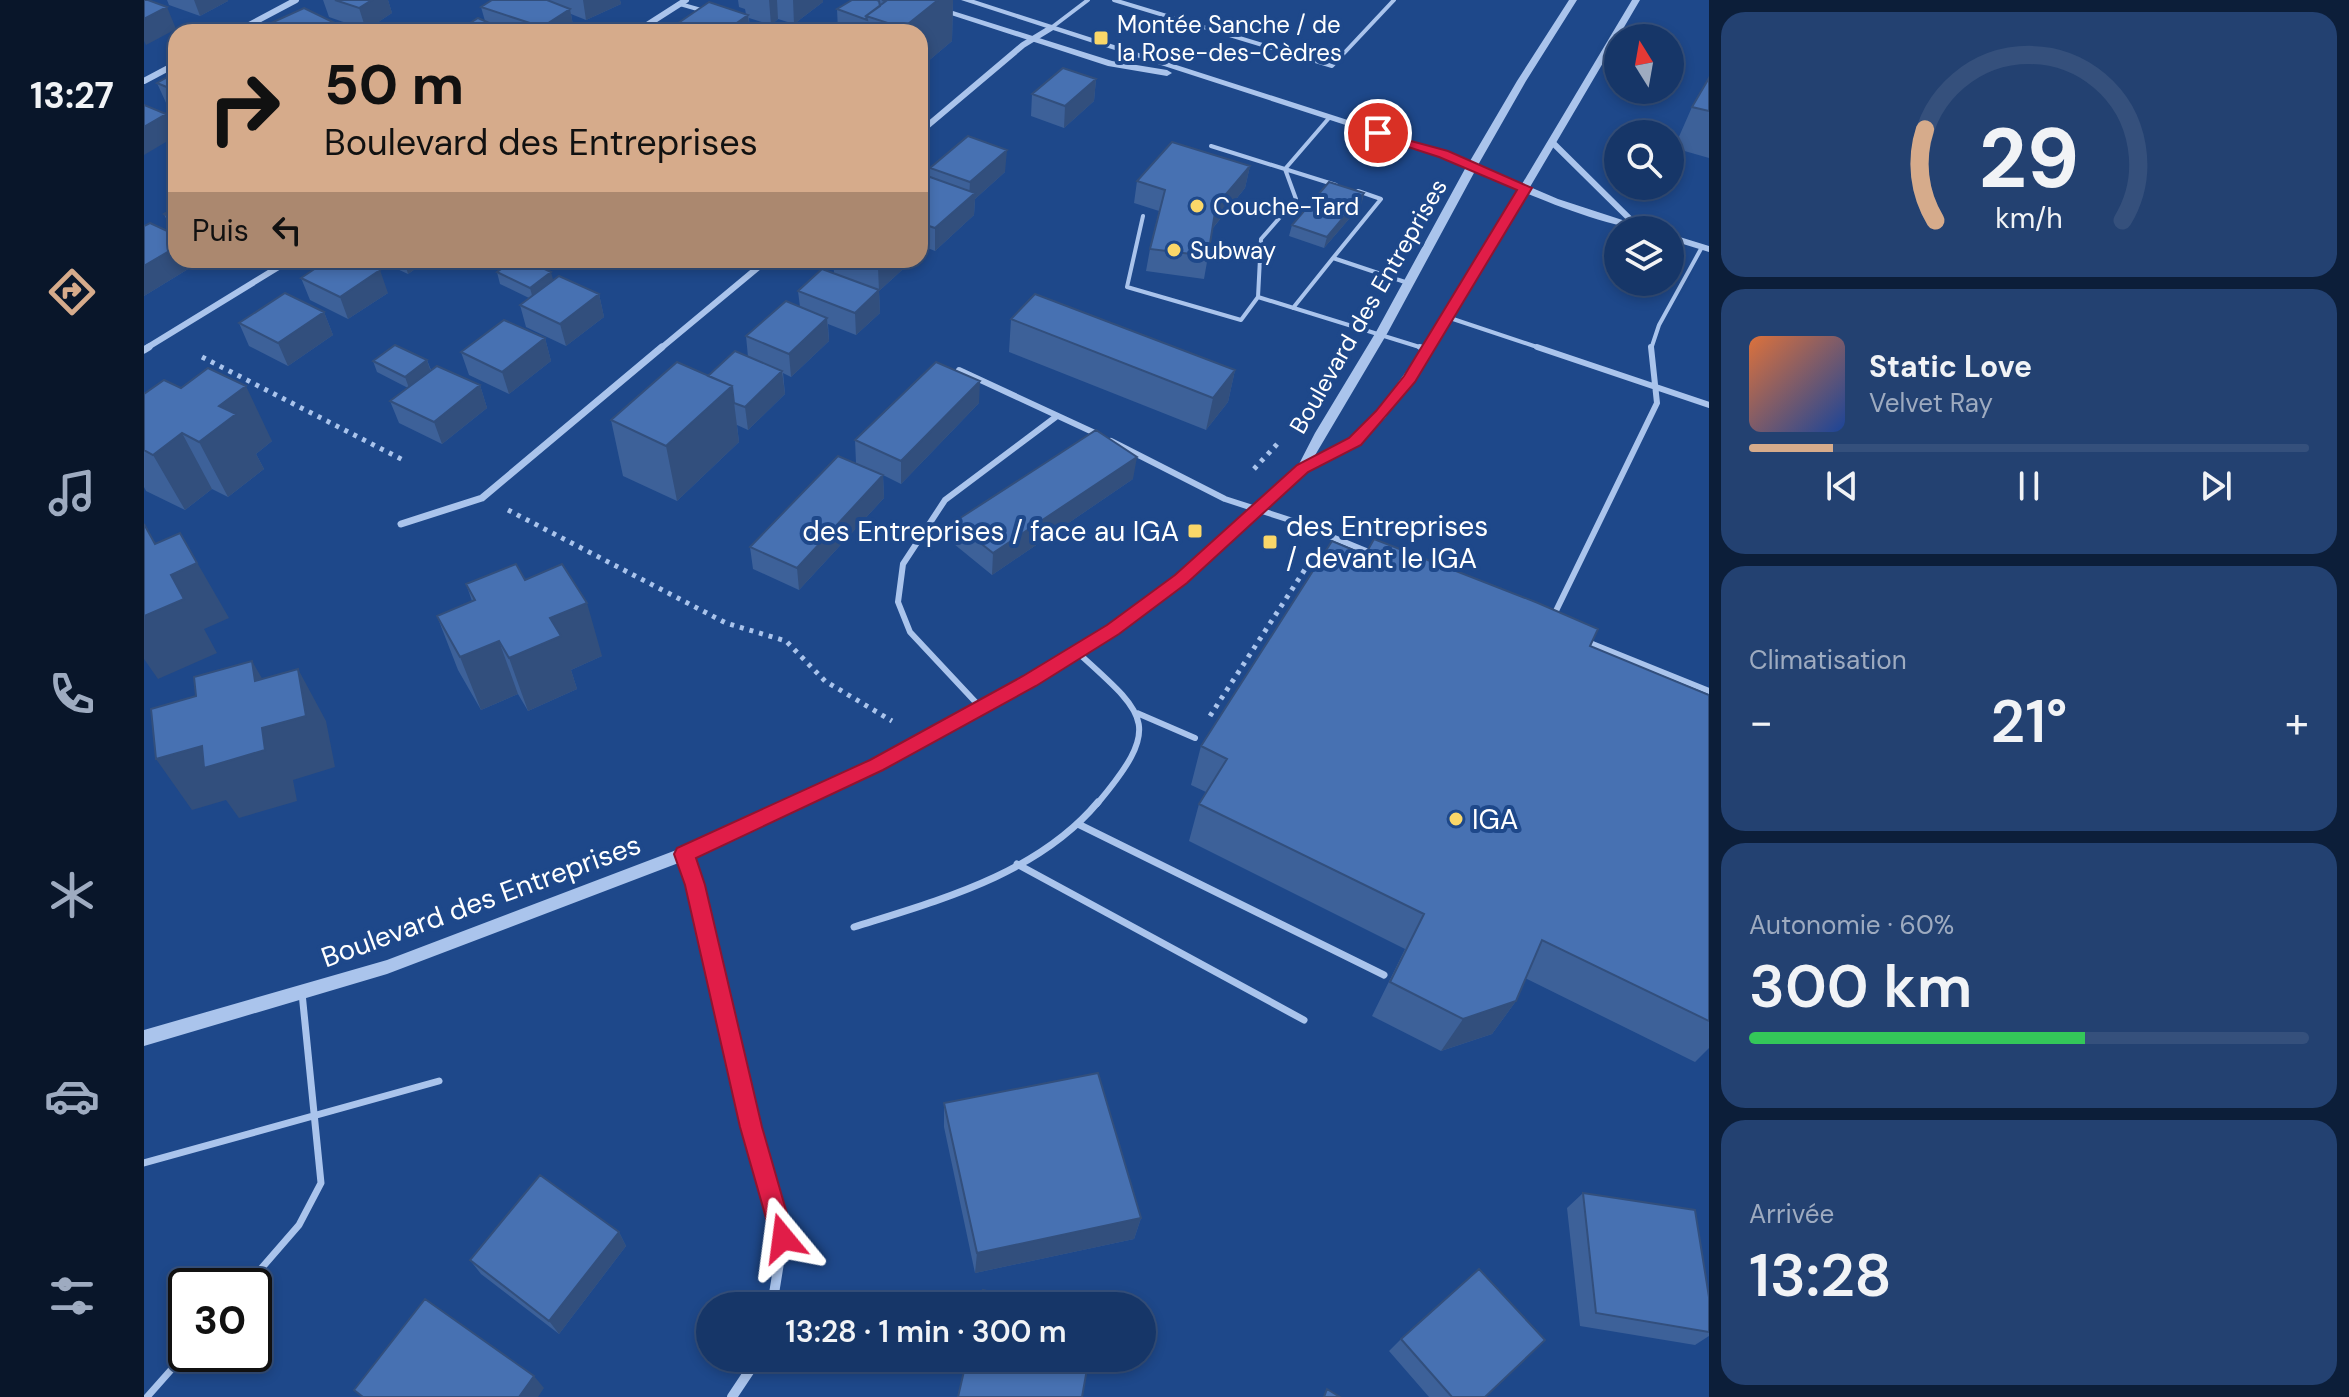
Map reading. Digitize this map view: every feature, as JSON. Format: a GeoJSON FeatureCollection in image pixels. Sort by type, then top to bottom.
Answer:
{"type":"FeatureCollection","features":[{"type":"Feature","properties":{"kind":"street"},"geometry":{"type":"LineString","coordinates":[[251,24],[296,0]]}},
{"type":"Feature","properties":{"kind":"street"},"geometry":{"type":"LineString","coordinates":[[909,0],[1111,64],[1195,77]]}},
{"type":"Feature","properties":{"kind":"street"},"geometry":{"type":"LineString","coordinates":[[965,0],[1473,166],[1525,188],[1608,216]]}},
{"type":"Feature","properties":{"kind":"street","name":"Boulevard des Entreprises"},"geometry":{"type":"LineString","coordinates":[[1303,468],[1322,425],[1380,335],[1486,138],[1573,0]]}},
{"type":"Feature","properties":{"kind":"street","name":"Boulevard des Entreprises"},"geometry":{"type":"LineString","coordinates":[[144,1038],[302,993],[478,935],[684,854],[865,771],[982,709],[1077,652],[1181,579],[1303,468],[1355,442],[1397,396],[1553,143],[1636,0]]}},
{"type":"Feature","properties":{"kind":"street"},"geometry":{"type":"LineString","coordinates":[[649,24],[683,2]]}},
{"type":"Feature","properties":{"kind":"street"},"geometry":{"type":"LineString","coordinates":[[928,125],[1033,39],[1051,28]]}},
{"type":"Feature","properties":{"kind":"street"},"geometry":{"type":"LineString","coordinates":[[144,81],[168,68]]}},
{"type":"Feature","properties":{"kind":"street"},"geometry":{"type":"LineString","coordinates":[[1553,143],[1630,216]]}},
{"type":"Feature","properties":{"kind":"street"},"geometry":{"type":"LineString","coordinates":[[1684,241],[1706,248]]}},
{"type":"Feature","properties":{"kind":"street"},"geometry":{"type":"LineString","coordinates":[[144,350],[193,323],[278,268]]}},
{"type":"Feature","properties":{"kind":"street"},"geometry":{"type":"LineString","coordinates":[[401,524],[482,498],[757,268]]}},
{"type":"Feature","properties":{"kind":"street"},"geometry":{"type":"LineString","coordinates":[[684,854],[699,897],[751,1127],[783,1238],[774,1292]]}},
{"type":"Feature","properties":{"kind":"street"},"geometry":{"type":"LineString","coordinates":[[732,1397],[749,1372]]}},
{"type":"Feature","properties":{"kind":"lane"},"geometry":{"type":"LineString","coordinates":[[1051,28],[1088,0]]}},
{"type":"Feature","properties":{"kind":"lane"},"geometry":{"type":"LineString","coordinates":[[1114,0],[1332,66],[1394,0]]}},
{"type":"Feature","properties":{"kind":"lane"},"geometry":{"type":"LineString","coordinates":[[683,2],[701,10]]}},
{"type":"Feature","properties":{"kind":"lane"},"geometry":{"type":"LineString","coordinates":[[1285,169],[1329,118]]}},
{"type":"Feature","properties":{"kind":"lane"},"geometry":{"type":"LineString","coordinates":[[1211,146],[1340,186]]}},
{"type":"Feature","properties":{"kind":"lane"},"geometry":{"type":"LineString","coordinates":[[1143,216],[1127,287],[1241,320],[1258,297],[1261,239],[1296,199],[1285,169]]}},
{"type":"Feature","properties":{"kind":"lane"},"geometry":{"type":"LineString","coordinates":[[1293,308],[1381,199],[1353,190]]}},
{"type":"Feature","properties":{"kind":"lane"},"geometry":{"type":"LineString","coordinates":[[1287,209],[1296,213]]}},
{"type":"Feature","properties":{"kind":"lane"},"geometry":{"type":"LineString","coordinates":[[1341,228],[1353,233]]}},
{"type":"Feature","properties":{"kind":"lane"},"geometry":{"type":"LineString","coordinates":[[1549,626],[1657,403],[1657,387],[1650,361],[1652,342],[1706,248]]}},
{"type":"Feature","properties":{"kind":"lane"},"geometry":{"type":"LineString","coordinates":[[1333,258],[1408,283]]}},
{"type":"Feature","properties":{"kind":"lane"},"geometry":{"type":"LineString","coordinates":[[1258,297],[1428,350]]}},
{"type":"Feature","properties":{"kind":"lane"},"geometry":{"type":"LineString","coordinates":[[1446,317],[1709,405]]}},
{"type":"Feature","properties":{"kind":"lane"},"geometry":{"type":"LineString","coordinates":[[959,370],[1211,493],[1293,521],[1374,555]]}},
{"type":"Feature","properties":{"kind":"lane"},"geometry":{"type":"LineString","coordinates":[[982,709],[910,632],[898,602],[903,564],[945,500],[1057,416]]}},
{"type":"Feature","properties":{"kind":"lane"},"geometry":{"type":"LineString","coordinates":[[1573,635],[1709,691]]}},
{"type":"Feature","properties":{"kind":"lane"},"geometry":{"type":"LineString","coordinates":[[1077,652],[1137,713],[1195,738]]}},
{"type":"Feature","properties":{"kind":"lane"},"geometry":{"type":"LineString","coordinates":[[854,927],[940,900],[990,880],[1078,824],[1127,769],[1137,748],[1141,729],[1137,713]]}},
{"type":"Feature","properties":{"kind":"lane"},"geometry":{"type":"LineString","coordinates":[[1078,824],[1384,975]]}},
{"type":"Feature","properties":{"kind":"lane"},"geometry":{"type":"LineString","coordinates":[[1017,864],[1304,1020]]}},
{"type":"Feature","properties":{"kind":"lane"},"geometry":{"type":"LineString","coordinates":[[261,1268],[316,1202],[321,1183],[302,993]]}},
{"type":"Feature","properties":{"kind":"lane"},"geometry":{"type":"LineString","coordinates":[[144,1163],[439,1081]]}},
{"type":"Feature","properties":{"kind":"lane"},"geometry":{"type":"LineString","coordinates":[[147,1397],[169,1372]]}},
{"type":"Feature","properties":{"kind":"path"},"geometry":{"type":"LineString","coordinates":[[202,357],[229,368],[405,461]]}},
{"type":"Feature","properties":{"kind":"path"},"geometry":{"type":"LineString","coordinates":[[507,510],[726,623],[786,641],[825,681],[892,721],[879,728]]}},
{"type":"Feature","properties":{"kind":"path"},"geometry":{"type":"LineString","coordinates":[[1306,553],[1326,561]]}},
{"type":"Feature","properties":{"kind":"path"},"geometry":{"type":"LineString","coordinates":[[1195,738],[1313,556]]}},
{"type":"Feature","properties":{"kind":"building"},"geometry":{"type":"Polygon","coordinates":[[[144,0],[148,0],[167,7],[144,19],[144,0]]]}},
{"type":"Feature","properties":{"kind":"building"},"geometry":{"type":"Polygon","coordinates":[[[335,0],[372,0],[359,8],[335,0]]]}},
{"type":"Feature","properties":{"kind":"building"},"geometry":{"type":"Polygon","coordinates":[[[492,0],[547,0],[570,9],[547,24],[533,24],[481,7],[492,0]]]}},
{"type":"Feature","properties":{"kind":"building"},"geometry":{"type":"Polygon","coordinates":[[[852,0],[877,0],[880,6],[866,16],[867,20],[837,9],[852,0]]]}},
{"type":"Feature","properties":{"kind":"building"},"geometry":{"type":"Polygon","coordinates":[[[882,0],[938,0],[908,24],[891,24],[866,16],[886,1],[882,0]]]}},
{"type":"Feature","properties":{"kind":"building"},"geometry":{"type":"Polygon","coordinates":[[[709,2],[748,15],[735,24],[677,24],[709,2]]]}},
{"type":"Feature","properties":{"kind":"building"},"geometry":{"type":"Polygon","coordinates":[[[304,8],[337,24],[273,24],[304,8]]]}},
{"type":"Feature","properties":{"kind":"building"},"geometry":{"type":"Polygon","coordinates":[[[478,18],[491,24],[469,24],[478,18]]]}},
{"type":"Feature","properties":{"kind":"building"},"geometry":{"type":"Polygon","coordinates":[[[1063,68],[1096,79],[1065,106],[1032,94],[1063,68]]]}},
{"type":"Feature","properties":{"kind":"building"},"geometry":{"type":"Polygon","coordinates":[[[168,77],[168,88],[157,83],[168,77]]]}},
{"type":"Feature","properties":{"kind":"building"},"geometry":{"type":"Polygon","coordinates":[[[1709,78],[1709,111],[1692,107],[1709,78]]]}},
{"type":"Feature","properties":{"kind":"building"},"geometry":{"type":"Polygon","coordinates":[[[144,105],[166,114],[144,127],[144,105]]]}},
{"type":"Feature","properties":{"kind":"building"},"geometry":{"type":"Polygon","coordinates":[[[968,136],[1007,150],[970,182],[930,168],[968,136]]]}},
{"type":"Feature","properties":{"kind":"building"},"geometry":{"type":"Polygon","coordinates":[[[1172,142],[1250,166],[1216,206],[1208,256],[1150,249],[1165,190],[1137,181],[1172,142]]]}},
{"type":"Feature","properties":{"kind":"building"},"geometry":{"type":"Polygon","coordinates":[[[928,179],[975,193],[935,228],[928,226],[928,179]]]}},
{"type":"Feature","properties":{"kind":"building"},"geometry":{"type":"Polygon","coordinates":[[[1329,182],[1364,193],[1327,237],[1292,225],[1329,182]]]}},
{"type":"Feature","properties":{"kind":"building"},"geometry":{"type":"Polygon","coordinates":[[[150,223],[168,231],[168,252],[144,266],[144,226],[150,223]]]}},
{"type":"Feature","properties":{"kind":"building"},"geometry":{"type":"Polygon","coordinates":[[[316,268],[380,270],[340,297],[301,278],[316,268]]]}},
{"type":"Feature","properties":{"kind":"building"},"geometry":{"type":"Polygon","coordinates":[[[503,268],[542,268],[551,272],[530,288],[497,272],[503,268]]]}},
{"type":"Feature","properties":{"kind":"building"},"geometry":{"type":"Polygon","coordinates":[[[822,269],[879,290],[855,313],[798,291],[822,269]]]}},
{"type":"Feature","properties":{"kind":"building"},"geometry":{"type":"Polygon","coordinates":[[[559,276],[599,294],[560,324],[520,305],[559,276]]]}},
{"type":"Feature","properties":{"kind":"building"},"geometry":{"type":"Polygon","coordinates":[[[285,293],[324,312],[278,343],[239,323],[285,293]]]}},
{"type":"Feature","properties":{"kind":"building"},"geometry":{"type":"Polygon","coordinates":[[[1035,294],[1235,370],[1213,398],[1011,319],[1035,294]]]}},
{"type":"Feature","properties":{"kind":"building"},"geometry":{"type":"Polygon","coordinates":[[[786,301],[827,318],[789,354],[746,336],[786,301]]]}},
{"type":"Feature","properties":{"kind":"building"},"geometry":{"type":"Polygon","coordinates":[[[504,320],[545,338],[502,372],[461,352],[504,320]]]}},
{"type":"Feature","properties":{"kind":"building"},"geometry":{"type":"Polygon","coordinates":[[[395,345],[427,360],[405,377],[373,361],[395,345]]]}},
{"type":"Feature","properties":{"kind":"building"},"geometry":{"type":"Polygon","coordinates":[[[735,351],[782,371],[745,407],[734,403],[732,386],[708,376],[735,351]]]}},
{"type":"Feature","properties":{"kind":"building"},"geometry":{"type":"Polygon","coordinates":[[[677,362],[732,386],[666,446],[611,420],[677,362]]]}},
{"type":"Feature","properties":{"kind":"building"},"geometry":{"type":"Polygon","coordinates":[[[936,362],[980,381],[901,461],[855,440],[936,362]]]}},
{"type":"Feature","properties":{"kind":"building"},"geometry":{"type":"Polygon","coordinates":[[[437,366],[480,385],[434,422],[390,401],[437,366]]]}},
{"type":"Feature","properties":{"kind":"building"},"geometry":{"type":"Polygon","coordinates":[[[208,368],[246,386],[219,406],[236,414],[199,442],[182,433],[153,455],[144,450],[144,394],[164,380],[181,388],[208,368]]]}},
{"type":"Feature","properties":{"kind":"building"},"geometry":{"type":"Polygon","coordinates":[[[1096,430],[1137,457],[993,553],[954,522],[1096,430]]]}},
{"type":"Feature","properties":{"kind":"building"},"geometry":{"type":"Polygon","coordinates":[[[838,456],[883,475],[797,568],[750,547],[838,456]]]}},
{"type":"Feature","properties":{"kind":"building"},"geometry":{"type":"Polygon","coordinates":[[[144,524],[155,544],[180,533],[197,563],[171,575],[184,599],[144,616],[144,524]]]}},
{"type":"Feature","properties":{"kind":"building","name":"IGA"},"geometry":{"type":"Polygon","coordinates":[[[1374,539],[1598,629],[1590,646],[1709,695],[1709,1021],[1542,940],[1516,1001],[1463,1019],[1390,982],[1424,914],[1199,804],[1227,759],[1201,746],[1332,541],[1365,555],[1374,539]]]}},
{"type":"Feature","properties":{"kind":"building"},"geometry":{"type":"Polygon","coordinates":[[[516,564],[525,580],[562,564],[587,603],[550,618],[561,636],[509,658],[499,641],[460,657],[437,616],[475,600],[466,584],[516,564]]]}},
{"type":"Feature","properties":{"kind":"building"},"geometry":{"type":"Polygon","coordinates":[[[252,661],[255,681],[298,669],[306,716],[262,728],[265,750],[204,768],[202,746],[156,759],[151,709],[196,696],[194,677],[252,661]]]}},
{"type":"Feature","properties":{"kind":"building"},"geometry":{"type":"Polygon","coordinates":[[[1098,1073],[1141,1218],[977,1253],[944,1103],[1098,1073]]]}},
{"type":"Feature","properties":{"kind":"building"},"geometry":{"type":"Polygon","coordinates":[[[540,1175],[619,1232],[549,1321],[470,1260],[540,1175]]]}},
{"type":"Feature","properties":{"kind":"building"},"geometry":{"type":"Polygon","coordinates":[[[1583,1193],[1695,1210],[1709,1297],[1709,1332],[1596,1313],[1583,1193]]]}},
{"type":"Feature","properties":{"kind":"building"},"geometry":{"type":"Polygon","coordinates":[[[1479,1269],[1545,1340],[1485,1397],[1452,1397],[1401,1339],[1479,1269]]]}},
{"type":"Feature","properties":{"kind":"building"},"geometry":{"type":"Polygon","coordinates":[[[425,1299],[534,1376],[519,1397],[363,1397],[354,1390],[425,1299]]]}},
{"type":"Feature","properties":{"kind":"building"},"geometry":{"type":"Polygon","coordinates":[[[964,1372],[1086,1372],[1082,1397],[958,1397],[964,1372]]]}},
{"type":"Feature","properties":{"kind":"building"},"geometry":{"type":"Polygon","coordinates":[[[1327,1389],[1340,1397],[1324,1397],[1327,1389]]]}},
{"type":"Feature","properties":{"kind":"place","name":"Montée Sanche / de la Rose-des-Cèdres"},"geometry":{"type":"Point","coordinates":[1101,38]}},
{"type":"Feature","properties":{"kind":"place","name":"Couche-Tard"},"geometry":{"type":"Point","coordinates":[1197,206]}},
{"type":"Feature","properties":{"kind":"place","name":"Subway"},"geometry":{"type":"Point","coordinates":[1174,250]}},
{"type":"Feature","properties":{"kind":"place","name":"des Entreprises / face au IGA"},"geometry":{"type":"Point","coordinates":[1195,531]}},
{"type":"Feature","properties":{"kind":"place","name":"des Entreprises / devant le IGA"},"geometry":{"type":"Point","coordinates":[1270,542]}},
{"type":"Feature","properties":{"kind":"place","name":"IGA"},"geometry":{"type":"Point","coordinates":[1456,819]}},
{"type":"Feature","properties":{"kind":"route"},"geometry":{"type":"LineString","coordinates":[[783,1238],[751,1127],[702,910],[684,854],[877,765],[1029,681],[1113,629],[1181,579],[1303,468],[1355,442],[1381,415],[1410,379],[1457,296],[1525,188],[1444,154],[1378,133]]}}]}
